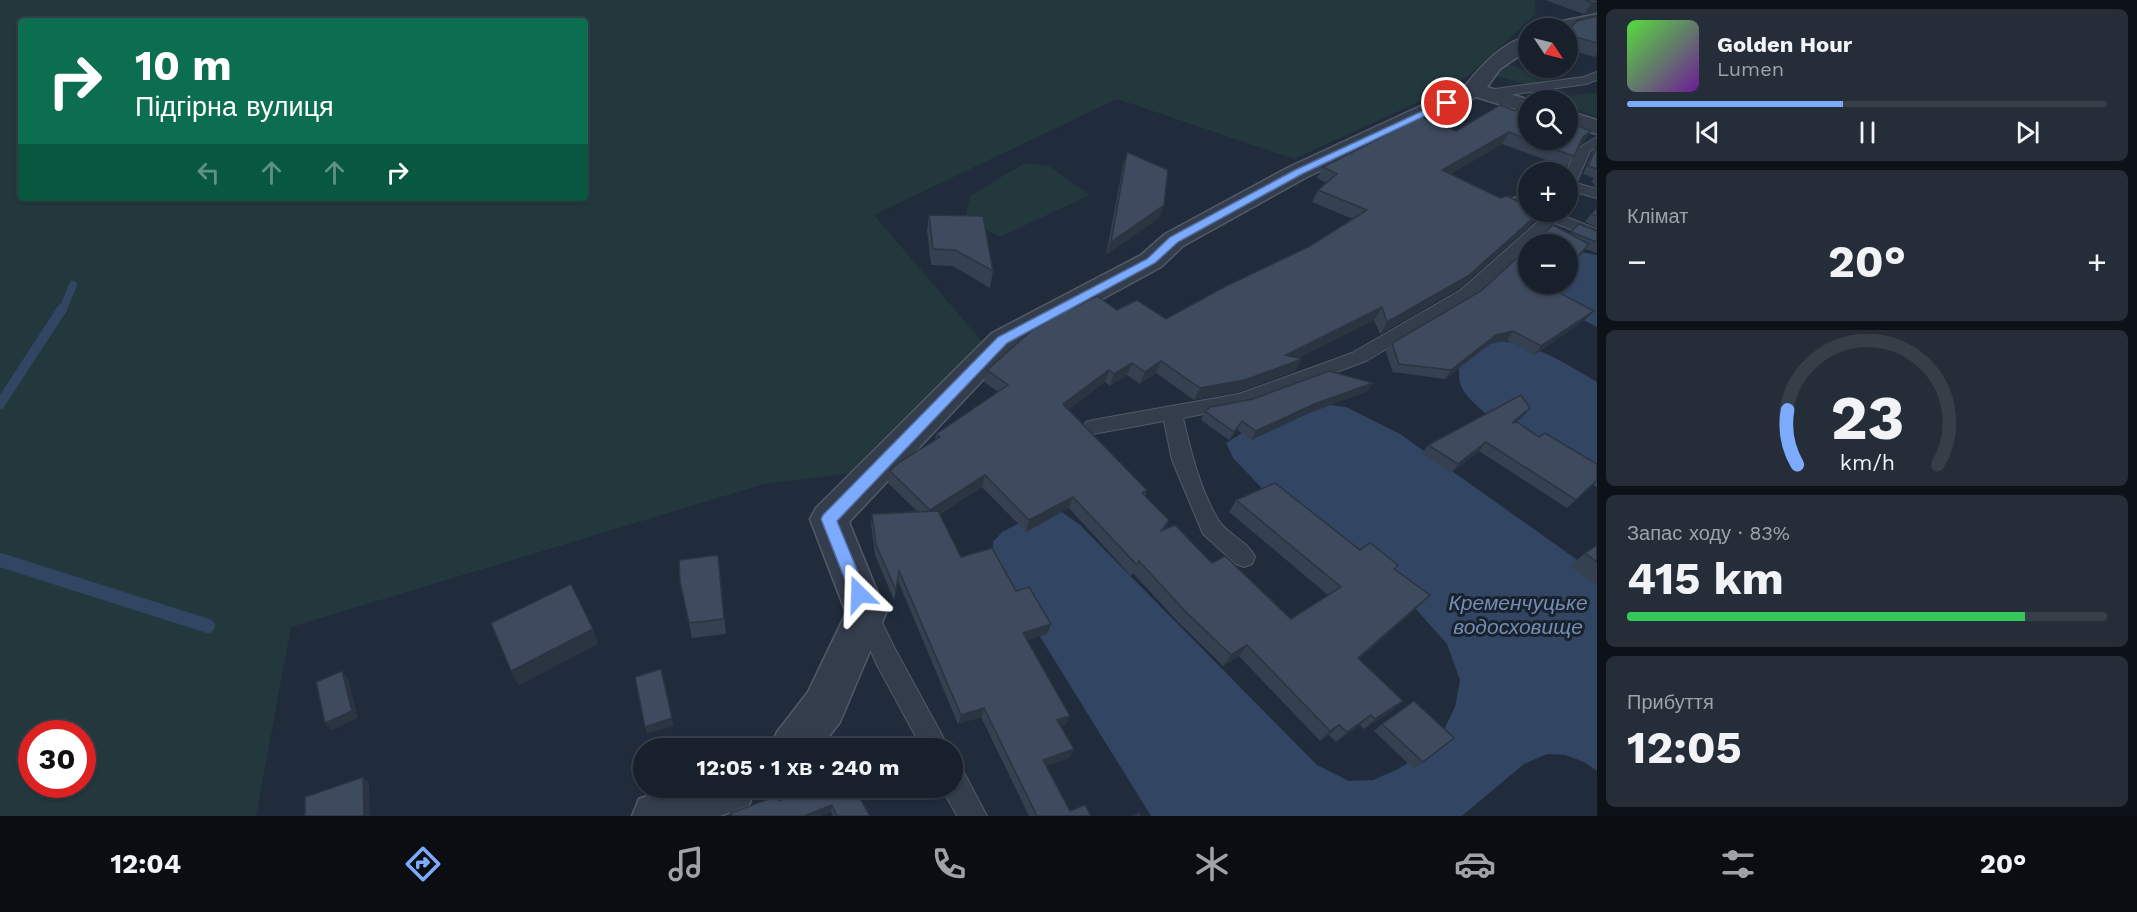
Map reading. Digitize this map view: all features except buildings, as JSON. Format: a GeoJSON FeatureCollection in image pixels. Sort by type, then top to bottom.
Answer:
{"type":"FeatureCollection","features":[{"type":"Feature","properties":{"kind":"street"},"geometry":{"type":"LineString","coordinates":[[1578,24],[1597,20]]}},
{"type":"Feature","properties":{"kind":"street"},"geometry":{"type":"LineString","coordinates":[[1481,92],[1493,65],[1518,49]]}},
{"type":"Feature","properties":{"kind":"street"},"geometry":{"type":"LineString","coordinates":[[801,738],[824,707],[866,613],[829,519],[1003,340],[1151,261],[1174,240],[1298,172],[1481,92],[1518,103]]}},
{"type":"Feature","properties":{"kind":"street"},"geometry":{"type":"LineString","coordinates":[[1578,121],[1597,127]]}},
{"type":"Feature","properties":{"kind":"street"},"geometry":{"type":"LineString","coordinates":[[656,816],[705,798]]}},
{"type":"Feature","properties":{"kind":"lane"},"geometry":{"type":"LineString","coordinates":[[1481,92],[1586,80],[1597,76]]}},
{"type":"Feature","properties":{"kind":"lane"},"geometry":{"type":"LineString","coordinates":[[1578,162],[1584,149],[1597,141]]}},
{"type":"Feature","properties":{"kind":"lane"},"geometry":{"type":"LineString","coordinates":[[1578,188],[1597,194]]}},
{"type":"Feature","properties":{"kind":"lane"},"geometry":{"type":"LineString","coordinates":[[1093,428],[1241,400],[1359,357],[1467,294],[1540,222]]}},
{"type":"Feature","properties":{"kind":"lane"},"geometry":{"type":"LineString","coordinates":[[1569,222],[1597,235]]}},
{"type":"Feature","properties":{"kind":"lane"},"geometry":{"type":"LineString","coordinates":[[1173,413],[1182,460],[1211,528],[1244,557]]}},
{"type":"Feature","properties":{"kind":"lane"},"geometry":{"type":"LineString","coordinates":[[866,613],[886,657],[931,738]]}},
{"type":"Feature","properties":{"kind":"lane"},"geometry":{"type":"LineString","coordinates":[[963,798],[973,816]]}},
{"type":"Feature","properties":{"kind":"green space"},"geometry":{"type":"Polygon","coordinates":[[[0,0],[1535,0],[1536,14],[1532,18],[1518,18],[1518,30],[1468,76],[1434,95],[1294,159],[1117,99],[874,215],[985,345],[853,473],[764,484],[291,627],[256,816],[0,816],[0,0]]]}},
{"type":"Feature","properties":{"kind":"green space"},"geometry":{"type":"Polygon","coordinates":[[[1495,59],[1518,68],[1518,78],[1544,78],[1559,84],[1535,87],[1477,71],[1495,59]]]}},
{"type":"Feature","properties":{"kind":"green space"},"geometry":{"type":"Polygon","coordinates":[[[1597,94],[1597,117],[1578,109],[1578,95],[1597,94]]]}},
{"type":"Feature","properties":{"kind":"green space"},"geometry":{"type":"Polygon","coordinates":[[[1024,163],[1049,166],[1090,195],[1000,237],[965,218],[970,196],[1024,163]]]}},
{"type":"Feature","properties":{"kind":"water"},"geometry":{"type":"Polygon","coordinates":[[[1578,252],[1597,255],[1597,327],[1574,315],[1551,294],[1578,294],[1578,252]]]}},
{"type":"Feature","properties":{"kind":"water"},"geometry":{"type":"Polygon","coordinates":[[[1497,341],[1524,345],[1561,361],[1597,382],[1597,487],[1503,427],[1471,400],[1462,388],[1459,380],[1459,365],[1477,347],[1497,341]]]}},
{"type":"Feature","properties":{"kind":"water","name":"Кременчуцьке водосховище"},"geometry":{"type":"Polygon","coordinates":[[[1324,404],[1346,407],[1400,434],[1597,574],[1597,771],[1584,762],[1565,755],[1547,754],[1524,764],[1462,816],[1151,816],[993,561],[993,542],[1002,532],[1047,509],[1062,512],[1080,525],[1317,765],[1349,781],[1373,780],[1398,769],[1436,746],[1455,707],[1460,680],[1447,644],[1398,589],[1280,507],[1233,458],[1226,443],[1244,432],[1324,404]]]}},
{"type":"Feature","properties":{"kind":"waterway"},"geometry":{"type":"LineString","coordinates":[[62,311],[73,285]]}},
{"type":"Feature","properties":{"kind":"waterway"},"geometry":{"type":"LineString","coordinates":[[0,404],[62,309]]}},
{"type":"Feature","properties":{"kind":"waterway"},"geometry":{"type":"LineString","coordinates":[[0,560],[208,626]]}},
{"type":"Feature","properties":{"kind":"route"},"geometry":{"type":"LineString","coordinates":[[859,594],[829,519],[1003,340],[1151,261],[1174,240],[1298,172],[1447,103]]}}]}
